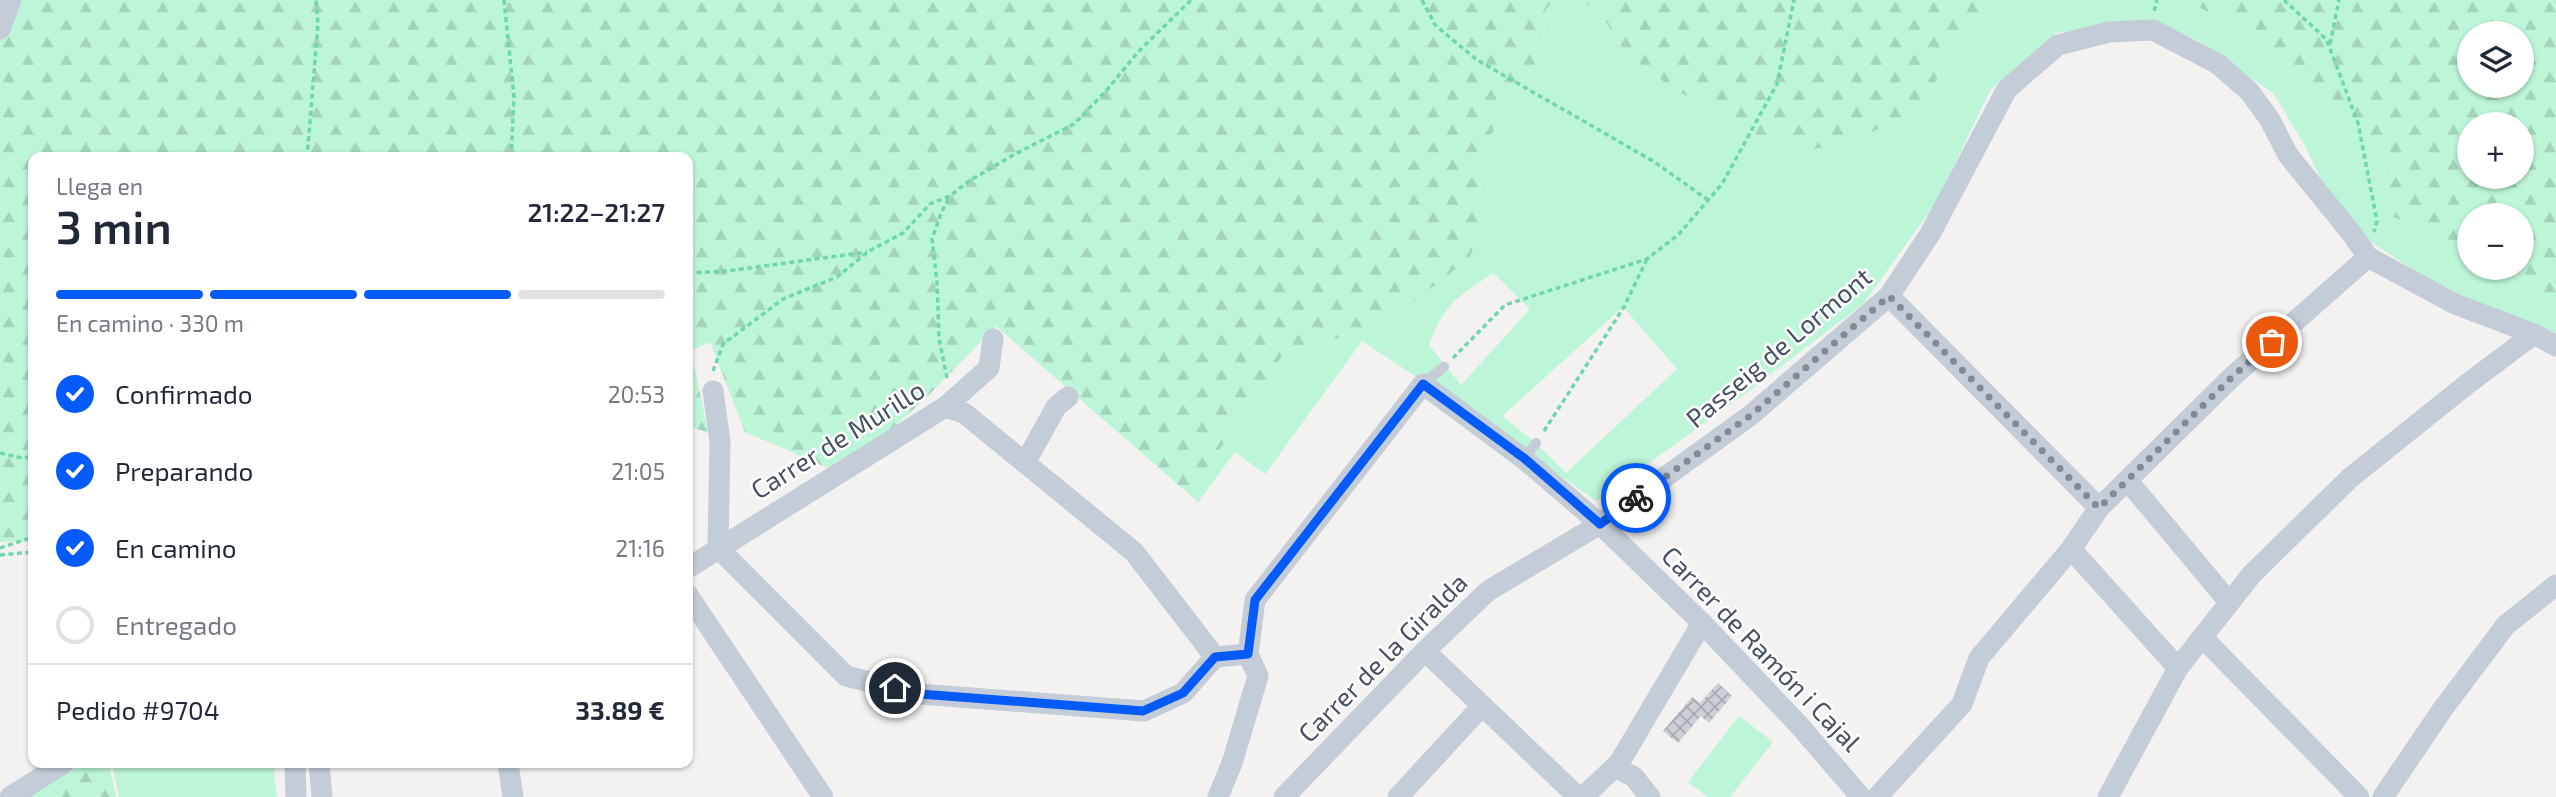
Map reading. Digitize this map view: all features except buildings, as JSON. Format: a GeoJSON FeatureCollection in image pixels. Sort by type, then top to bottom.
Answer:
{"type":"FeatureCollection","features":[{"type":"Feature","properties":{"kind":"street"},"geometry":{"type":"LineString","coordinates":[[0,29],[11,0]]}},
{"type":"Feature","properties":{"kind":"street","name":"Passeig de Lormont"},"geometry":{"type":"LineString","coordinates":[[1600,524],[1751,415],[1889,296],[1930,234],[2007,89],[2058,45],[2109,32],[2153,30],[2218,64],[2239,80],[2262,107],[2288,155],[2368,257],[2455,304],[2534,334],[2556,346]]}},
{"type":"Feature","properties":{"kind":"street"},"geometry":{"type":"LineString","coordinates":[[1877,797],[1962,704],[1979,658],[2071,549],[2099,508],[2233,376],[2368,257]]}},
{"type":"Feature","properties":{"kind":"street"},"geometry":{"type":"LineString","coordinates":[[1889,296],[2099,508]]}},
{"type":"Feature","properties":{"kind":"street"},"geometry":{"type":"LineString","coordinates":[[2110,796],[2178,668],[2252,574],[2350,478],[2534,334]]}},
{"type":"Feature","properties":{"kind":"street","name":"Carrer de Murillo"},"geometry":{"type":"LineString","coordinates":[[693,565],[948,404],[989,368],[993,339]]}},
{"type":"Feature","properties":{"kind":"street"},"geometry":{"type":"LineString","coordinates":[[1218,797],[1232,763],[1258,676],[1248,654],[1255,600],[1423,384]]}},
{"type":"Feature","properties":{"kind":"street","name":"Carrer de Ramón i Cajal"},"geometry":{"type":"LineString","coordinates":[[1423,384],[1530,451],[1600,524],[1702,623],[1798,724],[1861,797]]}},
{"type":"Feature","properties":{"kind":"street"},"geometry":{"type":"LineString","coordinates":[[713,391],[720,441],[718,548],[846,676],[920,694],[1143,711],[1183,693],[1215,657],[1248,654]]}},
{"type":"Feature","properties":{"kind":"street"},"geometry":{"type":"LineString","coordinates":[[1025,463],[1056,407],[1068,397]]}},
{"type":"Feature","properties":{"kind":"street"},"geometry":{"type":"LineString","coordinates":[[948,404],[964,413],[1134,552],[1215,657]]}},
{"type":"Feature","properties":{"kind":"street"},"geometry":{"type":"LineString","coordinates":[[2128,481],[2229,602]]}},
{"type":"Feature","properties":{"kind":"street","name":"Carrer de la Giralda"},"geometry":{"type":"LineString","coordinates":[[1284,797],[1424,651],[1489,591],[1600,524]]}},
{"type":"Feature","properties":{"kind":"street"},"geometry":{"type":"LineString","coordinates":[[2071,549],[2178,668]]}},
{"type":"Feature","properties":{"kind":"street"},"geometry":{"type":"LineString","coordinates":[[2383,797],[2442,710],[2506,625],[2556,585]]}},
{"type":"Feature","properties":{"kind":"street"},"geometry":{"type":"LineString","coordinates":[[693,602],[823,797]]}},
{"type":"Feature","properties":{"kind":"street"},"geometry":{"type":"LineString","coordinates":[[1424,651],[1581,797],[1615,766],[1702,623]]}},
{"type":"Feature","properties":{"kind":"street"},"geometry":{"type":"LineString","coordinates":[[2203,638],[2358,797]]}},
{"type":"Feature","properties":{"kind":"street"},"geometry":{"type":"LineString","coordinates":[[1398,797],[1482,706]]}},
{"type":"Feature","properties":{"kind":"street"},"geometry":{"type":"LineString","coordinates":[[1615,766],[1634,777],[1650,797]]}},
{"type":"Feature","properties":{"kind":"street"},"geometry":{"type":"LineString","coordinates":[[10,797],[56,768]]}},
{"type":"Feature","properties":{"kind":"street"},"geometry":{"type":"LineString","coordinates":[[295,768],[296,797]]}},
{"type":"Feature","properties":{"kind":"street"},"geometry":{"type":"LineString","coordinates":[[319,768],[322,797]]}},
{"type":"Feature","properties":{"kind":"street"},"geometry":{"type":"LineString","coordinates":[[509,768],[513,797]]}},
{"type":"Feature","properties":{"kind":"lane"},"geometry":{"type":"LineString","coordinates":[[1423,384],[1444,367]]}},
{"type":"Feature","properties":{"kind":"path"},"geometry":{"type":"LineString","coordinates":[[307,152],[318,24],[316,0]]}},
{"type":"Feature","properties":{"kind":"path"},"geometry":{"type":"LineString","coordinates":[[504,0],[514,97],[510,152]]}},
{"type":"Feature","properties":{"kind":"path"},"geometry":{"type":"LineString","coordinates":[[713,391],[713,369],[723,344],[783,299],[837,277],[869,251],[903,233],[930,204],[950,196],[1015,153],[1074,124],[1138,52],[1191,0]]}},
{"type":"Feature","properties":{"kind":"path"},"geometry":{"type":"LineString","coordinates":[[1422,0],[1435,25],[1477,60],[1653,162],[1708,200]]}},
{"type":"Feature","properties":{"kind":"path"},"geometry":{"type":"LineString","coordinates":[[1444,367],[1505,305],[1647,259],[1679,234],[1722,184],[1777,84],[1794,0]]}},
{"type":"Feature","properties":{"kind":"path"},"geometry":{"type":"LineString","coordinates":[[2284,0],[2326,39],[2358,123],[2377,221],[2368,257]]}},
{"type":"Feature","properties":{"kind":"path"},"geometry":{"type":"LineString","coordinates":[[2329,46],[2339,0]]}},
{"type":"Feature","properties":{"kind":"path"},"geometry":{"type":"LineString","coordinates":[[948,404],[939,338],[932,239],[950,196]]}},
{"type":"Feature","properties":{"kind":"path"},"geometry":{"type":"LineString","coordinates":[[693,273],[727,271],[869,251]]}},
{"type":"Feature","properties":{"kind":"path"},"geometry":{"type":"LineString","coordinates":[[1530,451],[1623,307],[1647,259]]}},
{"type":"Feature","properties":{"kind":"path"},"geometry":{"type":"LineString","coordinates":[[0,453],[28,457]]}},
{"type":"Feature","properties":{"kind":"path"},"geometry":{"type":"LineString","coordinates":[[0,548],[28,539]]}},
{"type":"Feature","properties":{"kind":"path"},"geometry":{"type":"LineString","coordinates":[[0,555],[28,552]]}},
{"type":"Feature","properties":{"kind":"green space"},"geometry":{"type":"Polygon","coordinates":[[[0,0],[1555,0],[1546,9],[1542,52],[1476,159],[1485,216],[1469,259],[1396,315],[1356,334],[1286,350],[1197,483],[1198,502],[996,326],[927,397],[888,432],[828,468],[745,432],[710,342],[693,350],[693,152],[28,152],[28,541],[0,542],[0,0]]]}},
{"type":"Feature","properties":{"kind":"green space"},"geometry":{"type":"Polygon","coordinates":[[[1555,0],[1580,0],[1601,14],[1625,52],[1672,88],[1765,139],[1926,95],[1977,20],[2000,4],[2019,0],[2181,0],[2218,16],[2358,123],[2384,168],[2391,216],[2457,245],[2457,280],[2512,280],[2523,291],[2556,298],[2556,333],[2478,304],[2415,271],[2368,240],[2326,190],[2305,146],[2273,93],[2197,40],[2152,21],[2056,33],[1991,89],[1935,204],[1863,304],[1742,396],[1596,501],[1485,422],[1362,341],[1265,474],[1235,452],[1198,502],[1196,483],[1286,350],[1356,334],[1485,216],[1476,159],[1542,52],[1546,9],[1555,0]],[[1493,273],[1453,302],[1441,319],[1429,345],[1461,385],[1530,309],[1493,273]],[[1623,307],[1502,416],[1536,443],[1566,473],[1677,369],[1623,307]]]}},
{"type":"Feature","properties":{"kind":"green space"},"geometry":{"type":"Polygon","coordinates":[[[1580,0],[2019,0],[2000,4],[1977,20],[1926,95],[1905,115],[1851,143],[1807,150],[1765,139],[1672,88],[1625,52],[1601,14],[1580,0]]]}},
{"type":"Feature","properties":{"kind":"green space"},"geometry":{"type":"Polygon","coordinates":[[[2181,0],[2556,0],[2556,298],[2523,291],[2512,280],[2534,280],[2534,203],[2457,203],[2457,245],[2391,216],[2384,168],[2358,123],[2218,16],[2181,0]]]}},
{"type":"Feature","properties":{"kind":"green space"},"geometry":{"type":"Polygon","coordinates":[[[693,361],[708,432],[693,428],[693,361]]]}},
{"type":"Feature","properties":{"kind":"green space"},"geometry":{"type":"Polygon","coordinates":[[[1739,716],[1773,742],[1730,797],[1708,797],[1688,782],[1739,716]]]}},
{"type":"Feature","properties":{"kind":"green space"},"geometry":{"type":"Polygon","coordinates":[[[76,768],[110,768],[116,797],[26,797],[76,768]]]}},
{"type":"Feature","properties":{"kind":"green space"},"geometry":{"type":"Polygon","coordinates":[[[113,768],[274,768],[277,797],[119,797],[113,768]]]}},
{"type":"Feature","properties":{"kind":"way so far"},"geometry":{"type":"LineString","coordinates":[[1636,498],[1751,415],[1889,296],[2099,508],[2233,376],[2272,342]]}},
{"type":"Feature","properties":{"kind":"route"},"geometry":{"type":"LineString","coordinates":[[895,688],[920,694],[1143,711],[1183,693],[1215,657],[1248,654],[1255,600],[1423,384],[1524,458],[1600,524],[1636,498]]}}]}
